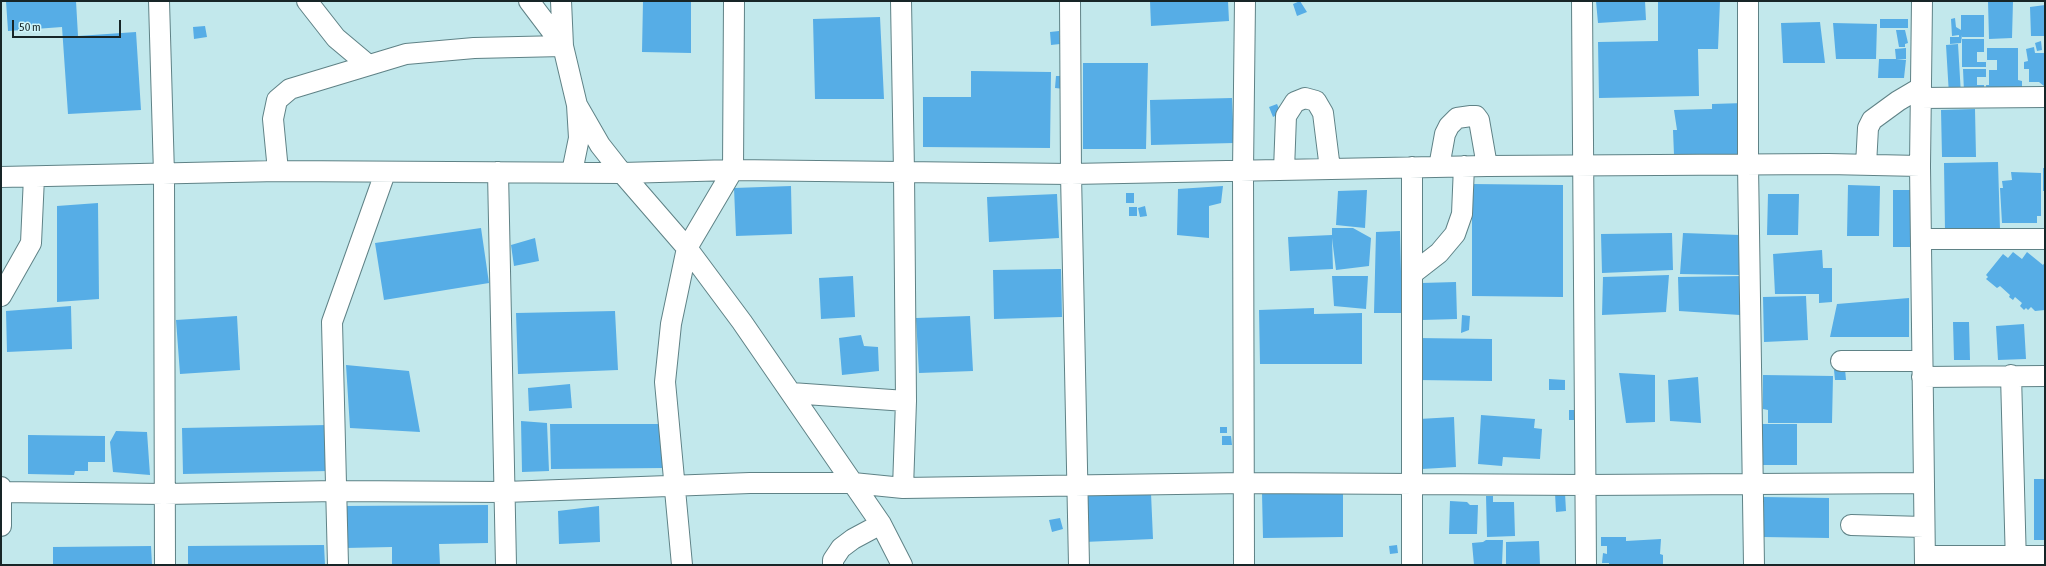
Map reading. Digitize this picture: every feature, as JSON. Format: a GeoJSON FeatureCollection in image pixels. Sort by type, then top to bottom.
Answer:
{"type":"FeatureCollection","features":[{"type":"Feature","properties":{"kind":"street"},"geometry":{"type":"LineString","coordinates":[[159,1],[164,174],[165,565]]}},
{"type":"Feature","properties":{"kind":"street"},"geometry":{"type":"LineString","coordinates":[[306,1],[336,38],[367,64]]}},
{"type":"Feature","properties":{"kind":"street"},"geometry":{"type":"LineString","coordinates":[[529,1],[563,46]]}},
{"type":"Feature","properties":{"kind":"street"},"geometry":{"type":"LineString","coordinates":[[561,1],[563,46],[577,105],[579,138],[572,172]]}},
{"type":"Feature","properties":{"kind":"street"},"geometry":{"type":"LineString","coordinates":[[682,565],[665,382],[671,324],[688,248],[733,170],[734,1]]}},
{"type":"Feature","properties":{"kind":"street"},"geometry":{"type":"LineString","coordinates":[[901,1],[906,401],[903,488]]}},
{"type":"Feature","properties":{"kind":"street"},"geometry":{"type":"LineString","coordinates":[[1070,1],[1071,174],[1079,565]]}},
{"type":"Feature","properties":{"kind":"street"},"geometry":{"type":"LineString","coordinates":[[1244,565],[1245,483],[1243,171],[1245,1]]}},
{"type":"Feature","properties":{"kind":"street"},"geometry":{"type":"LineString","coordinates":[[1582,1],[1586,565]]}},
{"type":"Feature","properties":{"kind":"street"},"geometry":{"type":"LineString","coordinates":[[1748,1],[1748,165],[1754,565]]}},
{"type":"Feature","properties":{"kind":"street"},"geometry":{"type":"LineString","coordinates":[[1922,1],[1920,166],[1925,560],[2016,561],[2045,556]]}},
{"type":"Feature","properties":{"kind":"street"},"geometry":{"type":"LineString","coordinates":[[278,171],[273,119],[277,100],[290,89],[367,64],[406,54],[474,48],[563,46]]}},
{"type":"Feature","properties":{"kind":"street"},"geometry":{"type":"LineString","coordinates":[[1866,165],[1868,128],[1872,120],[1893,104],[1920,93],[2045,97]]}},
{"type":"Feature","properties":{"kind":"street"},"geometry":{"type":"LineString","coordinates":[[1284,170],[1286,116],[1295,102],[1305,98],[1316,101],[1323,114],[1330,169]]}},
{"type":"Feature","properties":{"kind":"street"},"geometry":{"type":"LineString","coordinates":[[577,105],[600,145],[622,173],[688,248],[791,393],[881,524],[902,565]]}},
{"type":"Feature","properties":{"kind":"street"},"geometry":{"type":"LineString","coordinates":[[1439,167],[1445,134],[1448,126],[1456,118],[1471,116],[1476,116],[1479,120],[1488,166]]}},
{"type":"Feature","properties":{"kind":"street"},"geometry":{"type":"LineString","coordinates":[[1,177],[278,171],[385,173],[622,173],[733,170],[1071,174],[1464,166],[1920,166]]}},
{"type":"Feature","properties":{"kind":"street"},"geometry":{"type":"LineString","coordinates":[[1412,274],[1439,253],[1455,234],[1462,214],[1464,166]]}},
{"type":"Feature","properties":{"kind":"street"},"geometry":{"type":"LineString","coordinates":[[1412,167],[1412,565]]}},
{"type":"Feature","properties":{"kind":"street"},"geometry":{"type":"LineString","coordinates":[[498,172],[506,565]]}},
{"type":"Feature","properties":{"kind":"street"},"geometry":{"type":"LineString","coordinates":[[338,565],[332,322],[385,173]]}},
{"type":"Feature","properties":{"kind":"street"},"geometry":{"type":"LineString","coordinates":[[1,296],[31,243],[34,177]]}},
{"type":"Feature","properties":{"kind":"street"},"geometry":{"type":"LineString","coordinates":[[1921,239],[2045,239]]}},
{"type":"Feature","properties":{"kind":"street"},"geometry":{"type":"LineString","coordinates":[[1841,361],[2011,376],[2045,376]]}},
{"type":"Feature","properties":{"kind":"street"},"geometry":{"type":"LineString","coordinates":[[2011,376],[2016,561]]}},
{"type":"Feature","properties":{"kind":"street"},"geometry":{"type":"LineString","coordinates":[[791,393],[906,401]]}},
{"type":"Feature","properties":{"kind":"street"},"geometry":{"type":"LineString","coordinates":[[1,492],[164,494],[336,490],[505,492],[750,483],[853,483],[903,488],[1245,483],[1585,485],[1924,483]]}},
{"type":"Feature","properties":{"kind":"street"},"geometry":{"type":"LineString","coordinates":[[1,487],[1,526]]}},
{"type":"Feature","properties":{"kind":"street"},"geometry":{"type":"LineString","coordinates":[[832,565],[833,560],[841,548],[853,539],[881,524]]}},
{"type":"Feature","properties":{"kind":"street"},"geometry":{"type":"LineString","coordinates":[[1851,525],[1924,527]]}},
{"type":"Feature","properties":{"kind":"building"},"geometry":{"type":"Polygon","coordinates":[[[6,1],[76,1],[78,36],[136,32],[141,110],[68,114],[62,27],[8,31],[6,1]]]}},
{"type":"Feature","properties":{"kind":"building"},"geometry":{"type":"Polygon","coordinates":[[[643,1],[691,1],[691,53],[642,52],[643,1]]]}},
{"type":"Feature","properties":{"kind":"building"},"geometry":{"type":"Polygon","coordinates":[[[1150,1],[1228,1],[1229,21],[1151,26],[1150,1]]]}},
{"type":"Feature","properties":{"kind":"building"},"geometry":{"type":"Polygon","coordinates":[[[1300,1],[1307,12],[1297,16],[1293,4],[1300,1]]]}},
{"type":"Feature","properties":{"kind":"building"},"geometry":{"type":"Polygon","coordinates":[[[1596,1],[1645,1],[1646,20],[1598,23],[1596,1]]]}},
{"type":"Feature","properties":{"kind":"building"},"geometry":{"type":"Polygon","coordinates":[[[1658,1],[1720,1],[1718,49],[1698,49],[1699,96],[1599,98],[1598,42],[1658,41],[1658,1]]]}},
{"type":"Feature","properties":{"kind":"building"},"geometry":{"type":"Polygon","coordinates":[[[1988,1],[2013,1],[2012,38],[1989,39],[1988,1]]]}},
{"type":"Feature","properties":{"kind":"building"},"geometry":{"type":"Polygon","coordinates":[[[2045,5],[2045,36],[2031,36],[2030,7],[2045,5]]]}},
{"type":"Feature","properties":{"kind":"building"},"geometry":{"type":"Polygon","coordinates":[[[1961,15],[1984,15],[1984,37],[1962,37],[1962,35],[1961,43],[1950,44],[1950,37],[1959,37],[1959,35],[1952,36],[1951,19],[1955,18],[1956,27],[1961,30],[1961,15]]]}},
{"type":"Feature","properties":{"kind":"building"},"geometry":{"type":"Polygon","coordinates":[[[880,17],[884,99],[815,99],[813,19],[880,17]]]}},
{"type":"Feature","properties":{"kind":"building"},"geometry":{"type":"Polygon","coordinates":[[[1880,19],[1908,19],[1908,28],[1880,28],[1880,19]]]}},
{"type":"Feature","properties":{"kind":"building"},"geometry":{"type":"Polygon","coordinates":[[[1820,22],[1825,63],[1783,63],[1781,23],[1820,22]]]}},
{"type":"Feature","properties":{"kind":"building"},"geometry":{"type":"Polygon","coordinates":[[[1833,23],[1877,24],[1876,59],[1836,59],[1833,23]]]}},
{"type":"Feature","properties":{"kind":"building"},"geometry":{"type":"Polygon","coordinates":[[[205,26],[207,37],[194,39],[193,27],[205,26]]]}},
{"type":"Feature","properties":{"kind":"building"},"geometry":{"type":"Polygon","coordinates":[[[1896,30],[1905,30],[1908,43],[1905,44],[1905,47],[1899,47],[1896,30]]]}},
{"type":"Feature","properties":{"kind":"building"},"geometry":{"type":"Polygon","coordinates":[[[1059,31],[1060,44],[1051,45],[1050,32],[1059,31]]]}},
{"type":"Feature","properties":{"kind":"building"},"geometry":{"type":"Polygon","coordinates":[[[1962,39],[1984,39],[1984,52],[1977,52],[1977,62],[1986,62],[1986,67],[1962,67],[1962,39]]]}},
{"type":"Feature","properties":{"kind":"building"},"geometry":{"type":"Polygon","coordinates":[[[2041,41],[2042,50],[2037,51],[2035,43],[2041,41]]]}},
{"type":"Feature","properties":{"kind":"building"},"geometry":{"type":"Polygon","coordinates":[[[1958,44],[1961,95],[1949,95],[1946,45],[1958,44]]]}},
{"type":"Feature","properties":{"kind":"building"},"geometry":{"type":"Polygon","coordinates":[[[2034,47],[2035,53],[2045,53],[2044,86],[2039,82],[2029,82],[2029,69],[2024,69],[2024,62],[2028,61],[2026,49],[2034,47]]]}},
{"type":"Feature","properties":{"kind":"building"},"geometry":{"type":"Polygon","coordinates":[[[1906,48],[1906,59],[1896,59],[1895,49],[1906,48]]]}},
{"type":"Feature","properties":{"kind":"building"},"geometry":{"type":"Polygon","coordinates":[[[1987,48],[2018,48],[2018,80],[2022,81],[2022,93],[2001,93],[2001,87],[1996,87],[1996,94],[1987,94],[1986,85],[1989,85],[1989,70],[1997,70],[1997,60],[1987,60],[1987,48]]]}},
{"type":"Feature","properties":{"kind":"building"},"geometry":{"type":"Polygon","coordinates":[[[1879,59],[1906,60],[1904,78],[1878,78],[1879,59]]]}},
{"type":"Feature","properties":{"kind":"building"},"geometry":{"type":"Polygon","coordinates":[[[1083,63],[1148,63],[1146,149],[1083,149],[1083,63]]]}},
{"type":"Feature","properties":{"kind":"building"},"geometry":{"type":"Polygon","coordinates":[[[1963,69],[1986,69],[1986,77],[1977,77],[1977,85],[1984,85],[1984,91],[1964,92],[1963,69]]]}},
{"type":"Feature","properties":{"kind":"building"},"geometry":{"type":"Polygon","coordinates":[[[971,71],[1051,72],[1050,148],[923,147],[923,97],[971,97],[971,71]]]}},
{"type":"Feature","properties":{"kind":"building"},"geometry":{"type":"Polygon","coordinates":[[[1056,76],[1066,76],[1065,89],[1055,88],[1056,76]]]}},
{"type":"Feature","properties":{"kind":"building"},"geometry":{"type":"Polygon","coordinates":[[[1232,98],[1234,143],[1151,145],[1150,100],[1232,98]]]}},
{"type":"Feature","properties":{"kind":"building"},"geometry":{"type":"Polygon","coordinates":[[[1744,103],[1745,155],[1685,157],[1685,155],[1674,155],[1673,130],[1677,130],[1674,110],[1712,109],[1712,104],[1744,103]]]}},
{"type":"Feature","properties":{"kind":"building"},"geometry":{"type":"Polygon","coordinates":[[[1277,104],[1281,113],[1273,117],[1269,107],[1277,104]]]}},
{"type":"Feature","properties":{"kind":"building"},"geometry":{"type":"Polygon","coordinates":[[[1975,109],[1976,157],[1942,157],[1941,110],[1975,109]]]}},
{"type":"Feature","properties":{"kind":"building"},"geometry":{"type":"Polygon","coordinates":[[[1998,162],[2000,230],[1945,231],[1944,163],[1998,162]]]}},
{"type":"Feature","properties":{"kind":"building"},"geometry":{"type":"Polygon","coordinates":[[[2043,168],[2045,168],[2045,191],[2043,191],[2043,168]]]}},
{"type":"Feature","properties":{"kind":"building"},"geometry":{"type":"Polygon","coordinates":[[[2011,172],[2041,173],[2041,216],[2037,216],[2037,223],[2002,223],[2000,188],[2003,188],[2002,181],[2012,180],[2011,172]]]}},
{"type":"Feature","properties":{"kind":"building"},"geometry":{"type":"Polygon","coordinates":[[[1472,184],[1563,185],[1563,297],[1472,296],[1472,184]]]}},
{"type":"Feature","properties":{"kind":"building"},"geometry":{"type":"Polygon","coordinates":[[[1848,185],[1880,186],[1879,236],[1847,236],[1848,185]]]}},
{"type":"Feature","properties":{"kind":"building"},"geometry":{"type":"Polygon","coordinates":[[[791,186],[792,234],[736,236],[734,188],[791,186]]]}},
{"type":"Feature","properties":{"kind":"building"},"geometry":{"type":"Polygon","coordinates":[[[1223,186],[1221,203],[1209,206],[1209,238],[1177,235],[1178,189],[1223,186]]]}},
{"type":"Feature","properties":{"kind":"building"},"geometry":{"type":"Polygon","coordinates":[[[1367,190],[1365,228],[1336,225],[1338,191],[1367,190]]]}},
{"type":"Feature","properties":{"kind":"building"},"geometry":{"type":"Polygon","coordinates":[[[1893,190],[1910,190],[1910,247],[1893,247],[1893,190]]]}},
{"type":"Feature","properties":{"kind":"building"},"geometry":{"type":"Polygon","coordinates":[[[1126,193],[1134,193],[1134,203],[1126,203],[1126,193]]]}},
{"type":"Feature","properties":{"kind":"building"},"geometry":{"type":"Polygon","coordinates":[[[1057,194],[1059,238],[989,242],[987,197],[1057,194]]]}},
{"type":"Feature","properties":{"kind":"building"},"geometry":{"type":"Polygon","coordinates":[[[1768,194],[1799,194],[1798,235],[1767,235],[1768,194]]]}},
{"type":"Feature","properties":{"kind":"building"},"geometry":{"type":"Polygon","coordinates":[[[98,203],[99,299],[57,302],[57,206],[98,203]]]}},
{"type":"Feature","properties":{"kind":"building"},"geometry":{"type":"Polygon","coordinates":[[[1145,206],[1147,216],[1140,217],[1138,208],[1145,206]]]}},
{"type":"Feature","properties":{"kind":"building"},"geometry":{"type":"Polygon","coordinates":[[[1129,207],[1137,207],[1137,216],[1129,216],[1129,207]]]}},
{"type":"Feature","properties":{"kind":"building"},"geometry":{"type":"Polygon","coordinates":[[[481,228],[489,283],[384,300],[375,243],[481,228]]]}},
{"type":"Feature","properties":{"kind":"building"},"geometry":{"type":"Polygon","coordinates":[[[1332,228],[1353,228],[1371,238],[1369,266],[1336,270],[1332,238],[1333,269],[1290,271],[1288,237],[1332,235],[1332,228]]]}},
{"type":"Feature","properties":{"kind":"building"},"geometry":{"type":"Polygon","coordinates":[[[1400,231],[1402,313],[1374,313],[1376,232],[1400,231]]]}},
{"type":"Feature","properties":{"kind":"building"},"geometry":{"type":"Polygon","coordinates":[[[1672,233],[1673,270],[1602,273],[1601,234],[1672,233]]]}},
{"type":"Feature","properties":{"kind":"building"},"geometry":{"type":"Polygon","coordinates":[[[1683,233],[1740,235],[1741,275],[1680,274],[1683,233]]]}},
{"type":"Feature","properties":{"kind":"building"},"geometry":{"type":"Polygon","coordinates":[[[535,238],[539,261],[514,266],[511,245],[535,238]]]}},
{"type":"Feature","properties":{"kind":"building"},"geometry":{"type":"Polygon","coordinates":[[[1822,250],[1823,268],[1832,268],[1832,302],[1819,303],[1819,294],[1775,294],[1773,254],[1822,250]]]}},
{"type":"Feature","properties":{"kind":"building"},"geometry":{"type":"Polygon","coordinates":[[[2013,252],[2022,259],[2027,252],[2043,265],[2045,262],[2045,310],[2035,311],[2031,307],[2028,310],[2026,308],[2024,310],[2020,306],[2022,303],[2015,297],[2013,300],[2009,297],[2010,295],[2000,286],[1997,288],[1986,279],[1988,277],[1986,275],[2003,254],[2008,258],[2013,252]]]}},
{"type":"Feature","properties":{"kind":"building"},"geometry":{"type":"Polygon","coordinates":[[[1061,269],[1062,317],[994,319],[993,270],[1061,269]]]}},
{"type":"Feature","properties":{"kind":"building"},"geometry":{"type":"Polygon","coordinates":[[[1669,275],[1666,312],[1602,315],[1603,277],[1669,275]]]}},
{"type":"Feature","properties":{"kind":"building"},"geometry":{"type":"Polygon","coordinates":[[[853,276],[855,317],[821,319],[819,278],[853,276]]]}},
{"type":"Feature","properties":{"kind":"building"},"geometry":{"type":"Polygon","coordinates":[[[1332,276],[1368,276],[1366,309],[1334,306],[1332,276]]]}},
{"type":"Feature","properties":{"kind":"building"},"geometry":{"type":"Polygon","coordinates":[[[1744,276],[1740,315],[1679,311],[1678,277],[1744,276]]]}},
{"type":"Feature","properties":{"kind":"building"},"geometry":{"type":"Polygon","coordinates":[[[1456,282],[1457,319],[1422,320],[1421,283],[1456,282]]]}},
{"type":"Feature","properties":{"kind":"building"},"geometry":{"type":"Polygon","coordinates":[[[1806,296],[1808,340],[1764,342],[1763,297],[1806,296]]]}},
{"type":"Feature","properties":{"kind":"building"},"geometry":{"type":"Polygon","coordinates":[[[1909,298],[1909,337],[1830,337],[1837,304],[1909,298]]]}},
{"type":"Feature","properties":{"kind":"building"},"geometry":{"type":"Polygon","coordinates":[[[71,306],[72,349],[7,352],[6,311],[71,306]]]}},
{"type":"Feature","properties":{"kind":"building"},"geometry":{"type":"Polygon","coordinates":[[[1314,308],[1314,314],[1362,313],[1362,364],[1260,364],[1259,310],[1314,308]]]}},
{"type":"Feature","properties":{"kind":"building"},"geometry":{"type":"Polygon","coordinates":[[[615,311],[618,370],[518,374],[516,313],[615,311]]]}},
{"type":"Feature","properties":{"kind":"building"},"geometry":{"type":"Polygon","coordinates":[[[1462,315],[1470,316],[1469,330],[1461,333],[1462,315]]]}},
{"type":"Feature","properties":{"kind":"building"},"geometry":{"type":"Polygon","coordinates":[[[237,316],[240,370],[180,374],[176,320],[237,316]]]}},
{"type":"Feature","properties":{"kind":"building"},"geometry":{"type":"Polygon","coordinates":[[[970,316],[973,371],[919,373],[916,318],[970,316]]]}},
{"type":"Feature","properties":{"kind":"building"},"geometry":{"type":"Polygon","coordinates":[[[1953,322],[1969,322],[1970,360],[1954,360],[1953,322]]]}},
{"type":"Feature","properties":{"kind":"building"},"geometry":{"type":"Polygon","coordinates":[[[2024,324],[2026,359],[1998,360],[1996,326],[2024,324]]]}},
{"type":"Feature","properties":{"kind":"building"},"geometry":{"type":"Polygon","coordinates":[[[861,335],[864,346],[878,347],[879,371],[842,375],[839,338],[861,335]]]}},
{"type":"Feature","properties":{"kind":"building"},"geometry":{"type":"Polygon","coordinates":[[[1417,338],[1492,339],[1492,381],[1417,380],[1417,338]]]}},
{"type":"Feature","properties":{"kind":"building"},"geometry":{"type":"Polygon","coordinates":[[[346,365],[409,371],[420,432],[350,428],[346,365]]]}},
{"type":"Feature","properties":{"kind":"building"},"geometry":{"type":"Polygon","coordinates":[[[1845,369],[1846,380],[1835,380],[1834,370],[1845,369]]]}},
{"type":"Feature","properties":{"kind":"building"},"geometry":{"type":"Polygon","coordinates":[[[1619,373],[1655,375],[1655,422],[1626,423],[1619,373]]]}},
{"type":"Feature","properties":{"kind":"building"},"geometry":{"type":"Polygon","coordinates":[[[1763,375],[1833,376],[1832,423],[1768,423],[1768,410],[1763,409],[1763,375]]]}},
{"type":"Feature","properties":{"kind":"building"},"geometry":{"type":"Polygon","coordinates":[[[1698,377],[1701,423],[1670,421],[1668,380],[1698,377]]]}},
{"type":"Feature","properties":{"kind":"building"},"geometry":{"type":"Polygon","coordinates":[[[1549,379],[1565,380],[1565,390],[1549,390],[1549,379]]]}},
{"type":"Feature","properties":{"kind":"building"},"geometry":{"type":"Polygon","coordinates":[[[570,384],[572,408],[529,411],[528,388],[570,384]]]}},
{"type":"Feature","properties":{"kind":"building"},"geometry":{"type":"Polygon","coordinates":[[[1569,410],[1578,410],[1578,420],[1569,420],[1569,410]]]}},
{"type":"Feature","properties":{"kind":"building"},"geometry":{"type":"Polygon","coordinates":[[[1481,415],[1535,419],[1534,428],[1542,429],[1540,459],[1503,457],[1502,466],[1478,464],[1481,415]]]}},
{"type":"Feature","properties":{"kind":"building"},"geometry":{"type":"Polygon","coordinates":[[[1454,417],[1456,467],[1422,469],[1419,419],[1454,417]]]}},
{"type":"Feature","properties":{"kind":"building"},"geometry":{"type":"Polygon","coordinates":[[[521,421],[547,423],[549,471],[522,472],[521,421]]]}},
{"type":"Feature","properties":{"kind":"building"},"geometry":{"type":"Polygon","coordinates":[[[550,424],[661,424],[664,468],[551,469],[550,424]]]}},
{"type":"Feature","properties":{"kind":"building"},"geometry":{"type":"Polygon","coordinates":[[[1762,424],[1797,424],[1797,465],[1761,465],[1762,424]]]}},
{"type":"Feature","properties":{"kind":"building"},"geometry":{"type":"Polygon","coordinates":[[[327,425],[328,471],[183,474],[182,428],[327,425]]]}},
{"type":"Feature","properties":{"kind":"building"},"geometry":{"type":"Polygon","coordinates":[[[1220,427],[1227,427],[1227,433],[1220,433],[1220,427]]]}},
{"type":"Feature","properties":{"kind":"building"},"geometry":{"type":"Polygon","coordinates":[[[116,431],[147,432],[150,475],[113,472],[110,442],[116,431]]]}},
{"type":"Feature","properties":{"kind":"building"},"geometry":{"type":"Polygon","coordinates":[[[28,435],[105,436],[105,462],[88,462],[88,471],[75,471],[74,475],[28,474],[28,435]]]}},
{"type":"Feature","properties":{"kind":"building"},"geometry":{"type":"Polygon","coordinates":[[[1222,436],[1231,436],[1232,445],[1222,445],[1222,436]]]}},
{"type":"Feature","properties":{"kind":"building"},"geometry":{"type":"Polygon","coordinates":[[[2034,479],[2045,479],[2045,540],[2034,540],[2034,479]]]}},
{"type":"Feature","properties":{"kind":"building"},"geometry":{"type":"Polygon","coordinates":[[[1343,492],[1343,537],[1263,538],[1262,493],[1343,492]]]}},
{"type":"Feature","properties":{"kind":"building"},"geometry":{"type":"Polygon","coordinates":[[[1151,493],[1153,539],[1084,542],[1081,496],[1151,493]]]}},
{"type":"Feature","properties":{"kind":"building"},"geometry":{"type":"Polygon","coordinates":[[[1555,493],[1565,493],[1566,511],[1556,512],[1555,493]]]}},
{"type":"Feature","properties":{"kind":"building"},"geometry":{"type":"Polygon","coordinates":[[[1486,496],[1493,496],[1493,502],[1514,502],[1515,536],[1487,537],[1486,496]]]}},
{"type":"Feature","properties":{"kind":"building"},"geometry":{"type":"Polygon","coordinates":[[[1763,497],[1829,498],[1829,538],[1763,537],[1763,497]]]}},
{"type":"Feature","properties":{"kind":"building"},"geometry":{"type":"Polygon","coordinates":[[[1450,501],[1467,502],[1470,505],[1478,505],[1477,534],[1449,534],[1450,501]]]}},
{"type":"Feature","properties":{"kind":"building"},"geometry":{"type":"Polygon","coordinates":[[[488,505],[488,543],[439,544],[440,565],[392,565],[392,547],[345,548],[344,506],[488,505]]]}},
{"type":"Feature","properties":{"kind":"building"},"geometry":{"type":"Polygon","coordinates":[[[599,506],[600,542],[559,544],[558,511],[599,506]]]}},
{"type":"Feature","properties":{"kind":"building"},"geometry":{"type":"Polygon","coordinates":[[[1060,518],[1063,529],[1052,532],[1049,520],[1060,518]]]}},
{"type":"Feature","properties":{"kind":"building"},"geometry":{"type":"Polygon","coordinates":[[[1601,537],[1626,537],[1626,541],[1661,539],[1660,554],[1663,555],[1663,565],[1609,565],[1609,563],[1602,563],[1603,553],[1607,554],[1607,546],[1601,546],[1601,537]]]}},
{"type":"Feature","properties":{"kind":"building"},"geometry":{"type":"Polygon","coordinates":[[[1486,540],[1503,540],[1502,565],[1474,565],[1472,543],[1483,542],[1486,540]]]}},
{"type":"Feature","properties":{"kind":"building"},"geometry":{"type":"Polygon","coordinates":[[[1539,541],[1540,565],[1506,565],[1506,542],[1539,541]]]}},
{"type":"Feature","properties":{"kind":"building"},"geometry":{"type":"Polygon","coordinates":[[[324,545],[325,565],[188,565],[188,546],[324,545]]]}},
{"type":"Feature","properties":{"kind":"building"},"geometry":{"type":"Polygon","coordinates":[[[1397,545],[1398,553],[1390,554],[1389,546],[1397,545]]]}},
{"type":"Feature","properties":{"kind":"building"},"geometry":{"type":"Polygon","coordinates":[[[151,546],[152,565],[53,565],[53,547],[151,546]]]}}]}
